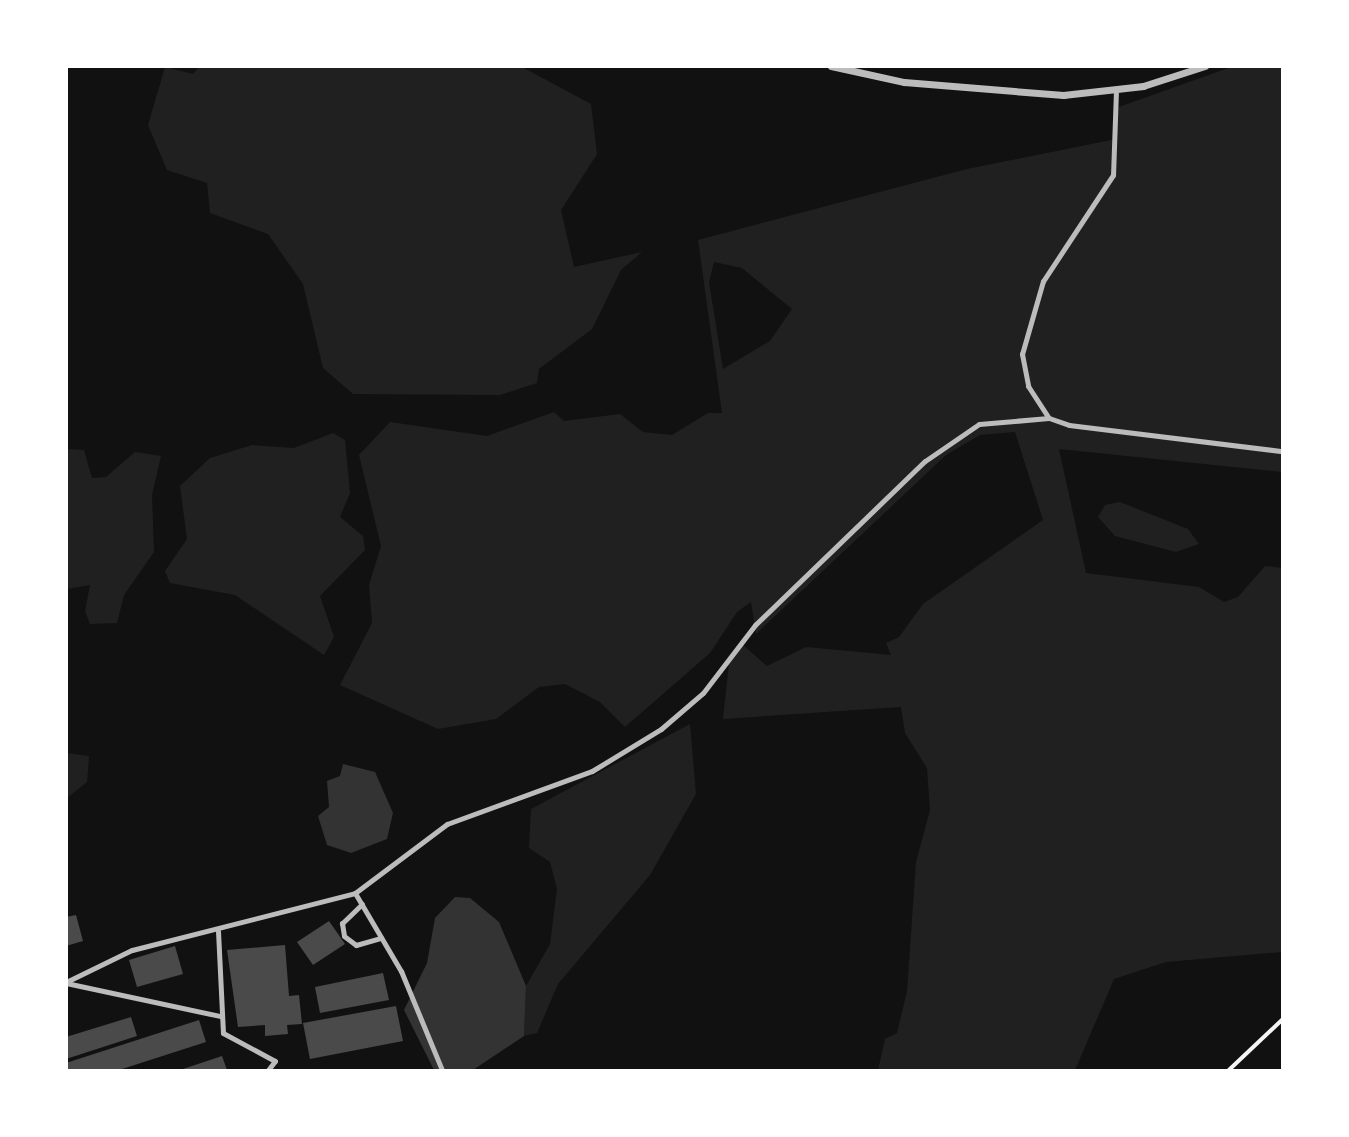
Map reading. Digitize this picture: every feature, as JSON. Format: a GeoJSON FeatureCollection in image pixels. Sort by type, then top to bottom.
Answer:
{"type":"FeatureCollection","features":[{"type":"Feature","properties":{"kind":"street"},"geometry":{"type":"LineString","coordinates":[[831,66],[904,82],[1000,90],[1116,90],[1205,66]]}},
{"type":"Feature","properties":{"kind":"lane"},"geometry":{"type":"LineString","coordinates":[[1049,418],[1028,386],[1024,343],[1043,281],[1113,175],[1116,90]]}},
{"type":"Feature","properties":{"kind":"lane"},"geometry":{"type":"LineString","coordinates":[[66,982],[100,960],[355,893],[447,824],[592,771],[661,729],[703,693],[755,625],[925,461],[979,424],[1049,418],[1129,436],[1283,451]]}},
{"type":"Feature","properties":{"kind":"lane"},"geometry":{"type":"LineString","coordinates":[[355,893],[381,938],[442,1070]]}},
{"type":"Feature","properties":{"kind":"lane"},"geometry":{"type":"LineString","coordinates":[[362,904],[342,923],[344,936],[356,945],[381,938]]}},
{"type":"Feature","properties":{"kind":"lane"},"geometry":{"type":"LineString","coordinates":[[218,931],[220,1016],[230,1042],[275,1061],[268,1070]]}},
{"type":"Feature","properties":{"kind":"lane"},"geometry":{"type":"LineString","coordinates":[[66,982],[220,1016]]}},
{"type":"Feature","properties":{"kind":"path"},"geometry":{"type":"LineString","coordinates":[[1229,1070],[1283,1020]]}},
{"type":"Feature","properties":{"kind":"shaded area"},"geometry":{"type":"Polygon","coordinates":[[[200,66],[522,67],[591,104],[597,154],[561,210],[574,267],[642,252],[621,270],[592,329],[539,369],[537,383],[500,395],[353,394],[323,368],[303,284],[268,234],[210,213],[207,183],[167,170],[148,125],[165,67],[193,74],[200,66]]]}},
{"type":"Feature","properties":{"kind":"shaded area"},"geometry":{"type":"Polygon","coordinates":[[[1231,67],[1282,67],[1282,472],[1059,449],[1086,573],[1199,587],[1224,602],[1238,597],[1265,566],[1282,568],[1282,952],[1166,962],[1114,979],[1075,1070],[878,1070],[885,1039],[897,1033],[907,991],[916,862],[930,810],[927,768],[905,733],[901,707],[723,719],[729,663],[743,645],[767,666],[806,647],[891,655],[886,643],[899,637],[923,604],[1043,520],[1015,432],[980,435],[946,455],[756,634],[751,602],[737,612],[710,653],[625,727],[600,702],[565,684],[539,687],[496,719],[438,729],[340,685],[372,623],[369,585],[381,546],[359,455],[390,422],[487,436],[554,412],[564,421],[620,414],[643,432],[672,435],[708,413],[722,413],[698,240],[967,169],[1116,139],[1116,108],[1231,67]],[[714,262],[709,282],[723,369],[770,341],[792,309],[742,268],[714,262]]]}},
{"type":"Feature","properties":{"kind":"shaded area"},"geometry":{"type":"Polygon","coordinates":[[[333,433],[345,440],[350,493],[340,517],[363,536],[365,550],[320,596],[334,637],[324,655],[235,595],[170,583],[165,571],[187,539],[180,486],[210,458],[252,445],[294,448],[333,433]]]}},
{"type":"Feature","properties":{"kind":"shaded area"},"geometry":{"type":"Polygon","coordinates":[[[67,449],[84,450],[92,478],[106,477],[135,452],[161,456],[152,495],[154,552],[124,595],[117,623],[90,624],[85,611],[90,585],[67,589],[67,449]]]}},
{"type":"Feature","properties":{"kind":"shaded area"},"geometry":{"type":"Polygon","coordinates":[[[1120,502],[1188,529],[1199,544],[1176,552],[1115,536],[1098,517],[1105,505],[1120,502]]]}},
{"type":"Feature","properties":{"kind":"shaded area"},"geometry":{"type":"Polygon","coordinates":[[[690,724],[696,794],[650,875],[558,984],[537,1033],[524,1036],[526,986],[550,944],[557,889],[550,862],[529,848],[531,809],[690,724]]]}},
{"type":"Feature","properties":{"kind":"shaded area"},"geometry":{"type":"Polygon","coordinates":[[[67,753],[89,756],[87,782],[67,798],[67,753]]]}},
{"type":"Feature","properties":{"kind":"shaded area"},"geometry":{"type":"Polygon","coordinates":[[[343,764],[375,772],[393,813],[387,839],[351,853],[327,845],[318,816],[329,807],[327,781],[340,776],[343,764]]]}},
{"type":"Feature","properties":{"kind":"shaded area"},"geometry":{"type":"Polygon","coordinates":[[[455,897],[470,898],[499,922],[526,986],[524,1036],[473,1070],[434,1070],[404,1010],[427,963],[435,918],[455,897]]]}},
{"type":"Feature","properties":{"kind":"building"},"geometry":{"type":"Polygon","coordinates":[[[76,915],[83,941],[66,946],[66,917],[76,915]]]}},
{"type":"Feature","properties":{"kind":"building"},"geometry":{"type":"Polygon","coordinates":[[[329,921],[345,944],[313,965],[297,942],[329,921]]]}},
{"type":"Feature","properties":{"kind":"building"},"geometry":{"type":"Polygon","coordinates":[[[285,945],[289,996],[299,995],[302,1024],[287,1025],[288,1034],[265,1036],[265,1025],[238,1027],[227,950],[285,945]]]}},
{"type":"Feature","properties":{"kind":"building"},"geometry":{"type":"Polygon","coordinates":[[[175,946],[183,974],[137,987],[129,960],[175,946]]]}},
{"type":"Feature","properties":{"kind":"building"},"geometry":{"type":"Polygon","coordinates":[[[383,973],[389,1000],[320,1013],[315,987],[383,973]]]}},
{"type":"Feature","properties":{"kind":"building"},"geometry":{"type":"Polygon","coordinates":[[[396,1006],[403,1041],[310,1059],[303,1023],[396,1006]]]}},
{"type":"Feature","properties":{"kind":"building"},"geometry":{"type":"Polygon","coordinates":[[[131,1017],[137,1036],[66,1059],[66,1037],[131,1017]]]}},
{"type":"Feature","properties":{"kind":"building"},"geometry":{"type":"Polygon","coordinates":[[[199,1020],[206,1042],[119,1070],[66,1070],[66,1063],[199,1020]]]}},
{"type":"Feature","properties":{"kind":"building"},"geometry":{"type":"Polygon","coordinates":[[[222,1056],[227,1070],[180,1070],[222,1056]]]}}]}
